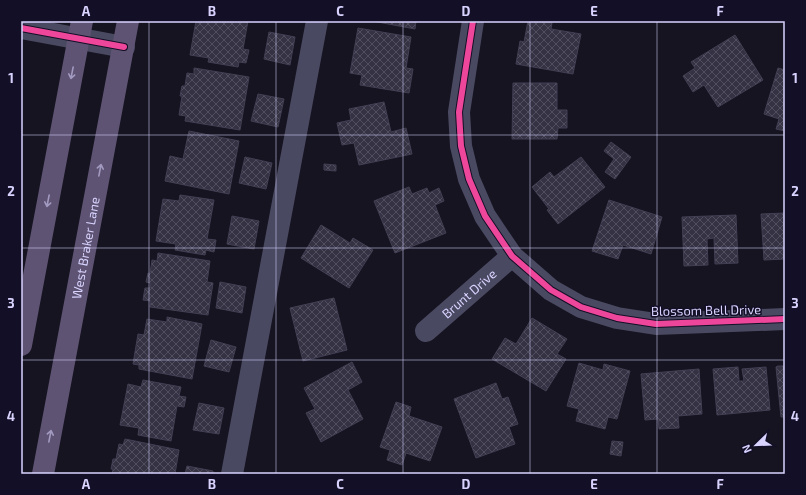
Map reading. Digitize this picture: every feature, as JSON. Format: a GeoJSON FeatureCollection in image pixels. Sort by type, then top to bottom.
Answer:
{"type":"FeatureCollection","features":[{"type":"Feature","properties":{"kind":"main road","name":"West Braker Lane"},"geometry":{"type":"LineString","coordinates":[[43,474],[128,21]]}},
{"type":"Feature","properties":{"kind":"main road"},"geometry":{"type":"LineString","coordinates":[[21,345],[80,30]]}},
{"type":"Feature","properties":{"kind":"street"},"geometry":{"type":"LineString","coordinates":[[232,474],[317,21]]}},
{"type":"Feature","properties":{"kind":"street","name":"Blossom Bell Drive"},"geometry":{"type":"LineString","coordinates":[[474,21],[459,112],[461,146],[469,179],[485,216],[512,256],[551,290],[581,307],[617,318],[656,324],[785,318]]}},
{"type":"Feature","properties":{"kind":"street"},"geometry":{"type":"LineString","coordinates":[[21,28],[80,30],[124,47]]}},
{"type":"Feature","properties":{"kind":"street","name":"Brunt Drive"},"geometry":{"type":"LineString","coordinates":[[426,331],[512,256]]}},
{"type":"Feature","properties":{"kind":"building"},"geometry":{"type":"Polygon","coordinates":[[[196,21],[248,21],[243,49],[249,50],[246,63],[239,62],[238,67],[208,62],[209,58],[190,55],[196,21]]]}},
{"type":"Feature","properties":{"kind":"building"},"geometry":{"type":"Polygon","coordinates":[[[372,21],[416,21],[415,29],[372,21]]]}},
{"type":"Feature","properties":{"kind":"building"},"geometry":{"type":"Polygon","coordinates":[[[528,21],[552,23],[551,29],[581,34],[573,74],[516,64],[520,41],[524,42],[528,21]]]}},
{"type":"Feature","properties":{"kind":"building"},"geometry":{"type":"Polygon","coordinates":[[[358,28],[411,37],[406,68],[413,69],[409,93],[360,85],[362,75],[350,73],[358,28]]]}},
{"type":"Feature","properties":{"kind":"building"},"geometry":{"type":"Polygon","coordinates":[[[269,32],[295,37],[290,65],[264,59],[269,32]]]}},
{"type":"Feature","properties":{"kind":"building"},"geometry":{"type":"Polygon","coordinates":[[[735,35],[763,80],[718,107],[704,85],[693,92],[683,76],[695,68],[691,62],[735,35]]]}},
{"type":"Feature","properties":{"kind":"building"},"geometry":{"type":"Polygon","coordinates":[[[194,68],[249,77],[240,130],[185,121],[186,116],[179,115],[182,86],[185,86],[187,73],[194,74],[194,68]]]}},
{"type":"Feature","properties":{"kind":"building"},"geometry":{"type":"Polygon","coordinates":[[[778,68],[785,70],[785,131],[776,129],[779,119],[764,114],[778,68]]]}},
{"type":"Feature","properties":{"kind":"building"},"geometry":{"type":"Polygon","coordinates":[[[513,83],[557,83],[557,110],[567,110],[567,128],[558,128],[557,139],[512,139],[513,83]]]}},
{"type":"Feature","properties":{"kind":"building"},"geometry":{"type":"Polygon","coordinates":[[[258,94],[284,99],[278,127],[251,121],[258,94]]]}},
{"type":"Feature","properties":{"kind":"building"},"geometry":{"type":"Polygon","coordinates":[[[384,102],[391,132],[406,128],[412,154],[359,165],[354,143],[342,145],[337,123],[351,120],[349,109],[384,102]]]}},
{"type":"Feature","properties":{"kind":"building"},"geometry":{"type":"Polygon","coordinates":[[[189,131],[239,141],[229,194],[165,181],[170,156],[183,159],[189,131]]]}},
{"type":"Feature","properties":{"kind":"building"},"geometry":{"type":"Polygon","coordinates":[[[611,142],[631,157],[615,179],[605,172],[614,159],[604,151],[611,142]]]}},
{"type":"Feature","properties":{"kind":"building"},"geometry":{"type":"Polygon","coordinates":[[[245,157],[272,163],[266,189],[239,183],[245,157]]]}},
{"type":"Feature","properties":{"kind":"building"},"geometry":{"type":"Polygon","coordinates":[[[581,157],[605,187],[558,224],[547,210],[549,209],[532,187],[550,172],[554,177],[581,157]]]}},
{"type":"Feature","properties":{"kind":"building"},"geometry":{"type":"Polygon","coordinates":[[[324,164],[336,165],[336,171],[324,170],[324,164]]]}},
{"type":"Feature","properties":{"kind":"building"},"geometry":{"type":"Polygon","coordinates":[[[409,187],[412,194],[427,188],[429,193],[439,188],[444,201],[435,205],[446,233],[395,253],[374,201],[409,187]]]}},
{"type":"Feature","properties":{"kind":"building"},"geometry":{"type":"Polygon","coordinates":[[[180,195],[214,200],[207,239],[216,240],[214,252],[206,250],[205,255],[175,250],[176,244],[156,241],[163,199],[179,201],[180,195]]]}},
{"type":"Feature","properties":{"kind":"building"},"geometry":{"type":"Polygon","coordinates":[[[609,200],[662,217],[651,254],[623,245],[618,259],[592,251],[609,200]]]}},
{"type":"Feature","properties":{"kind":"building"},"geometry":{"type":"Polygon","coordinates":[[[785,213],[785,259],[764,260],[761,214],[785,213]]]}},
{"type":"Feature","properties":{"kind":"building"},"geometry":{"type":"Polygon","coordinates":[[[736,215],[738,263],[715,264],[714,238],[707,239],[708,265],[684,266],[682,217],[736,215]]]}},
{"type":"Feature","properties":{"kind":"building"},"geometry":{"type":"Polygon","coordinates":[[[232,216],[259,221],[254,249],[227,244],[232,216]]]}},
{"type":"Feature","properties":{"kind":"building"},"geometry":{"type":"Polygon","coordinates":[[[321,225],[350,243],[353,238],[373,250],[349,288],[301,258],[321,225]]]}},
{"type":"Feature","properties":{"kind":"building"},"geometry":{"type":"Polygon","coordinates":[[[158,253],[210,261],[207,282],[213,283],[208,315],[150,307],[151,301],[143,300],[145,288],[150,288],[151,283],[146,282],[148,273],[150,274],[152,260],[157,261],[158,253]]]}},
{"type":"Feature","properties":{"kind":"building"},"geometry":{"type":"Polygon","coordinates":[[[220,282],[246,287],[242,313],[216,308],[220,282]]]}},
{"type":"Feature","properties":{"kind":"building"},"geometry":{"type":"Polygon","coordinates":[[[334,298],[347,350],[303,361],[290,308],[334,298]]]}},
{"type":"Feature","properties":{"kind":"building"},"geometry":{"type":"Polygon","coordinates":[[[167,317],[202,324],[192,379],[139,369],[139,365],[133,364],[138,334],[144,335],[147,319],[167,322],[167,317]]]}},
{"type":"Feature","properties":{"kind":"building"},"geometry":{"type":"Polygon","coordinates":[[[532,318],[567,339],[557,354],[566,359],[546,391],[492,359],[505,338],[516,344],[532,318]]]}},
{"type":"Feature","properties":{"kind":"building"},"geometry":{"type":"Polygon","coordinates":[[[211,340],[236,347],[229,372],[204,366],[211,340]]]}},
{"type":"Feature","properties":{"kind":"building"},"geometry":{"type":"Polygon","coordinates":[[[352,362],[362,382],[348,390],[363,419],[321,442],[306,413],[315,409],[304,388],[352,362]]]}},
{"type":"Feature","properties":{"kind":"building"},"geometry":{"type":"Polygon","coordinates":[[[579,363],[603,370],[604,364],[630,371],[617,419],[608,417],[605,429],[576,421],[579,409],[567,406],[579,363]]]}},
{"type":"Feature","properties":{"kind":"building"},"geometry":{"type":"Polygon","coordinates":[[[785,366],[785,417],[781,417],[776,367],[785,366]]]}},
{"type":"Feature","properties":{"kind":"building"},"geometry":{"type":"Polygon","coordinates":[[[738,367],[739,381],[744,381],[742,369],[766,367],[770,410],[717,415],[713,369],[738,367]]]}},
{"type":"Feature","properties":{"kind":"building"},"geometry":{"type":"Polygon","coordinates":[[[699,369],[702,414],[678,416],[679,428],[659,429],[658,419],[645,420],[641,374],[699,369]]]}},
{"type":"Feature","properties":{"kind":"building"},"geometry":{"type":"Polygon","coordinates":[[[143,380],[181,387],[179,396],[186,397],[184,407],[177,406],[171,441],[138,435],[139,428],[120,425],[128,384],[141,387],[143,380]]]}},
{"type":"Feature","properties":{"kind":"building"},"geometry":{"type":"Polygon","coordinates":[[[496,383],[502,399],[508,397],[518,424],[509,427],[515,444],[476,458],[454,399],[496,383]]]}},
{"type":"Feature","properties":{"kind":"building"},"geometry":{"type":"Polygon","coordinates":[[[396,402],[411,407],[409,416],[442,427],[430,461],[406,453],[402,465],[387,460],[390,450],[380,447],[396,402]]]}},
{"type":"Feature","properties":{"kind":"building"},"geometry":{"type":"Polygon","coordinates":[[[199,403],[224,408],[219,434],[193,430],[199,403]]]}},
{"type":"Feature","properties":{"kind":"building"},"geometry":{"type":"Polygon","coordinates":[[[125,439],[179,450],[175,474],[112,474],[113,469],[111,469],[113,459],[116,459],[119,444],[123,445],[125,439]]]}},
{"type":"Feature","properties":{"kind":"building"},"geometry":{"type":"Polygon","coordinates":[[[612,441],[623,442],[621,456],[610,454],[612,441]]]}},
{"type":"Feature","properties":{"kind":"building"},"geometry":{"type":"Polygon","coordinates":[[[187,466],[213,471],[213,474],[185,474],[187,466]]]}},
{"type":"Feature","properties":{"kind":"cycle path"},"geometry":{"type":"LineString","coordinates":[[473,21],[459,112],[461,146],[469,179],[485,216],[512,256],[551,290],[581,307],[617,318],[656,324],[785,319]]}},
{"type":"Feature","properties":{"kind":"cycle path"},"geometry":{"type":"LineString","coordinates":[[21,28],[124,47]]}}]}
